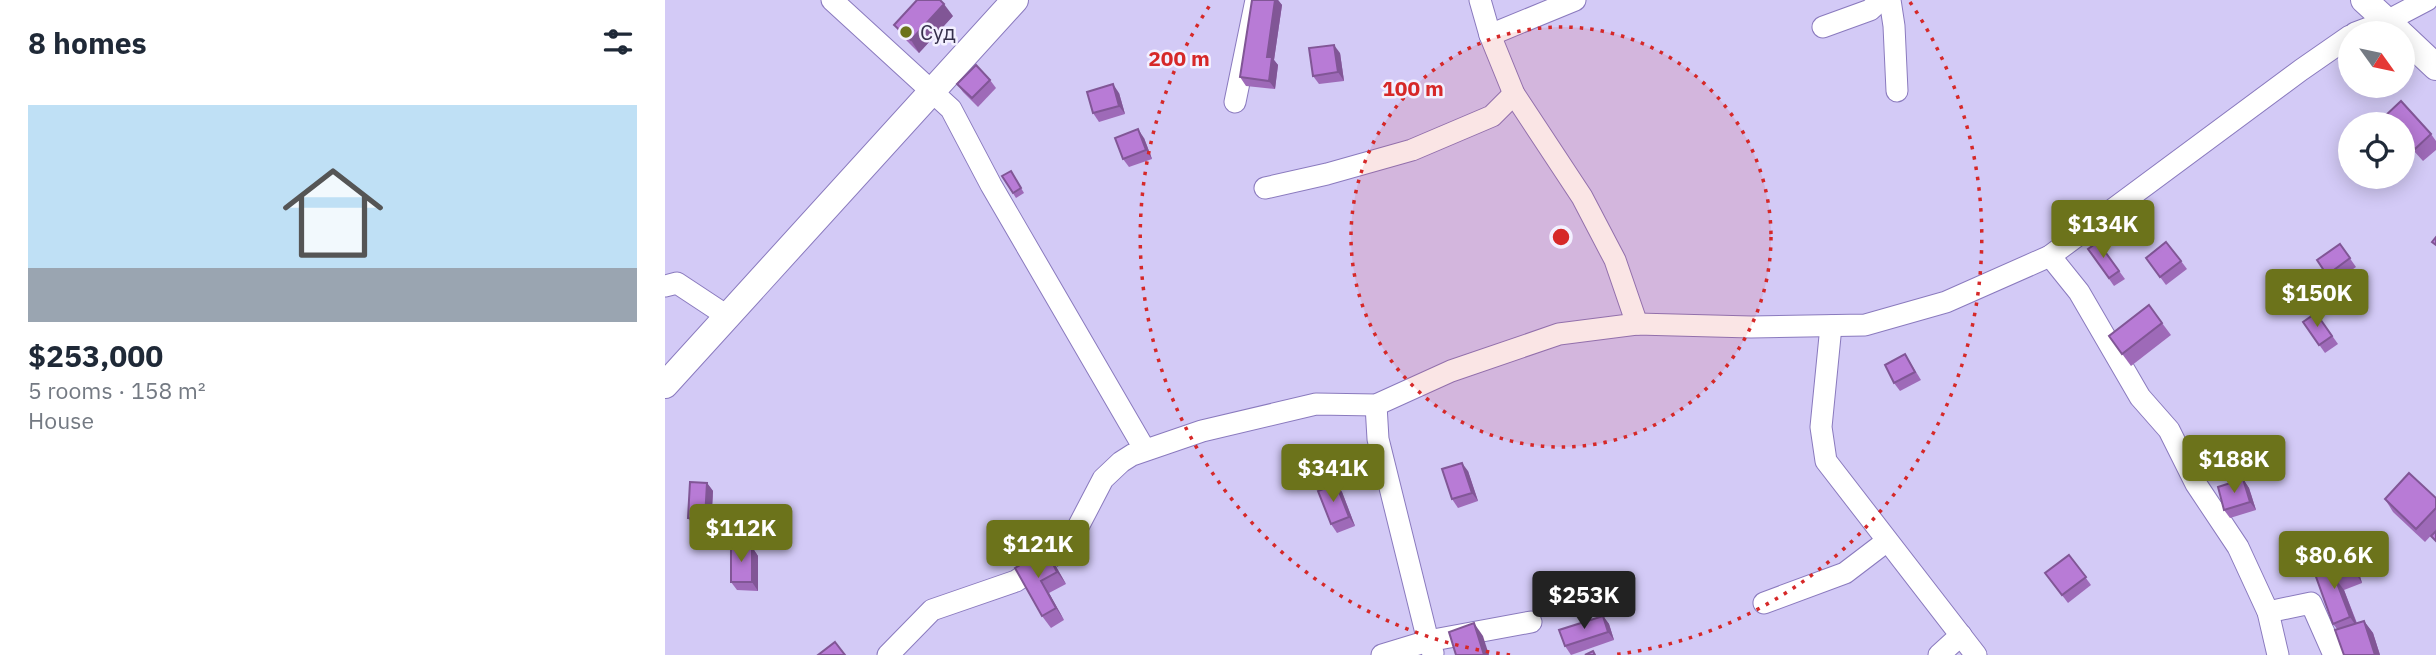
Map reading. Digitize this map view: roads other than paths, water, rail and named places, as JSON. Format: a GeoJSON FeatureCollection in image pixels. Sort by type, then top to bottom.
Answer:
{"type":"FeatureCollection","features":[{"type":"Feature","properties":{"kind":"main road"},"geometry":{"type":"LineString","coordinates":[[665,385],[1015,0]]}},
{"type":"Feature","properties":{"kind":"main road"},"geometry":{"type":"LineString","coordinates":[[2364,0],[2386,21]]}},
{"type":"Feature","properties":{"kind":"main road"},"geometry":{"type":"LineString","coordinates":[[2415,48],[2436,67]]}},
{"type":"Feature","properties":{"kind":"street"},"geometry":{"type":"LineString","coordinates":[[832,0],[951,109],[991,186],[1145,450]]}},
{"type":"Feature","properties":{"kind":"street"},"geometry":{"type":"LineString","coordinates":[[1235,102],[1257,0]]}},
{"type":"Feature","properties":{"kind":"street"},"geometry":{"type":"LineString","coordinates":[[1480,0],[1490,35],[1514,94],[1582,197],[1615,260],[1637,324]]}},
{"type":"Feature","properties":{"kind":"street"},"geometry":{"type":"LineString","coordinates":[[1490,35],[1575,0]]}},
{"type":"Feature","properties":{"kind":"street"},"geometry":{"type":"LineString","coordinates":[[1823,27],[1870,10],[1881,0]]}},
{"type":"Feature","properties":{"kind":"street"},"geometry":{"type":"LineString","coordinates":[[1890,0],[1897,91]]}},
{"type":"Feature","properties":{"kind":"street"},"geometry":{"type":"LineString","coordinates":[[2405,21],[2427,0]]}},
{"type":"Feature","properties":{"kind":"street"},"geometry":{"type":"LineString","coordinates":[[888,655],[932,610],[1016,581],[1062,550],[1078,527],[1103,480],[1121,462],[1145,450],[1202,430],[1316,404],[1376,405],[1451,370],[1559,334],[1637,324],[1865,326],[1946,302],[2050,256],[2338,45]]}},
{"type":"Feature","properties":{"kind":"street"},"geometry":{"type":"LineString","coordinates":[[1265,188],[1412,150],[1492,116],[1514,94]]}},
{"type":"Feature","properties":{"kind":"street"},"geometry":{"type":"LineString","coordinates":[[2050,256],[2079,292],[2140,397],[2169,430],[2196,484],[2238,547],[2268,612],[2279,655]]}},
{"type":"Feature","properties":{"kind":"street"},"geometry":{"type":"LineString","coordinates":[[665,286],[677,283],[727,316]]}},
{"type":"Feature","properties":{"kind":"street"},"geometry":{"type":"LineString","coordinates":[[1831,326],[1821,427],[1826,461],[1976,655]]}},
{"type":"Feature","properties":{"kind":"street"},"geometry":{"type":"LineString","coordinates":[[1376,405],[1378,439],[1431,648]]}},
{"type":"Feature","properties":{"kind":"street"},"geometry":{"type":"LineString","coordinates":[[1764,603],[1845,573],[1887,541]]}},
{"type":"Feature","properties":{"kind":"street"},"geometry":{"type":"LineString","coordinates":[[2268,612],[2311,603],[2334,655]]}},
{"type":"Feature","properties":{"kind":"street"},"geometry":{"type":"LineString","coordinates":[[1382,655],[1431,648],[1531,622]]}},
{"type":"Feature","properties":{"kind":"street"},"geometry":{"type":"LineString","coordinates":[[1939,655],[1961,635]]}},
{"type":"Feature","properties":{"kind":"place","name":"Суд"},"geometry":{"type":"Point","coordinates":[906,32]}}]}
